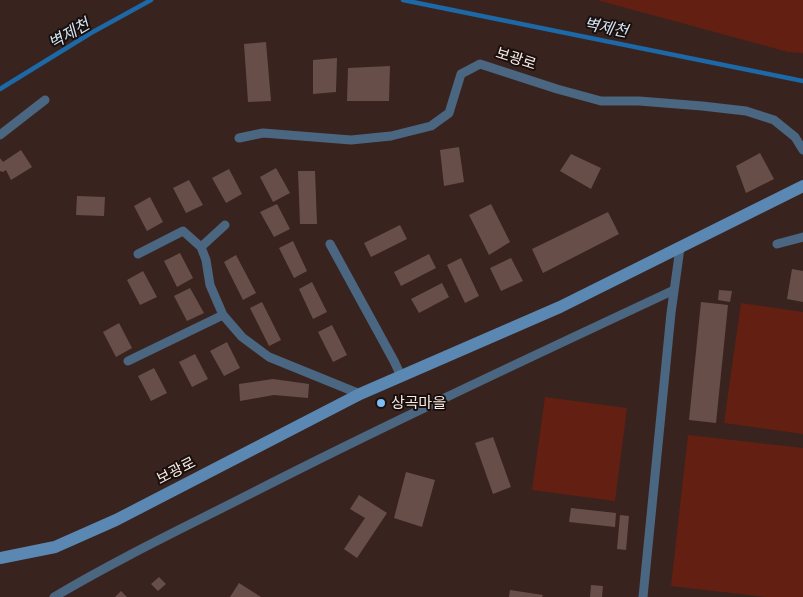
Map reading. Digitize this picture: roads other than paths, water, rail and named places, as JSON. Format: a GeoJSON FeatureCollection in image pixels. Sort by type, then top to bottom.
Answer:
{"type":"FeatureCollection","features":[{"type":"Feature","properties":{"kind":"main road","name":"보광로"},"geometry":{"type":"LineString","coordinates":[[0,558],[55,547],[116,520],[360,394],[560,307],[803,186]]}},
{"type":"Feature","properties":{"kind":"lane","name":"보광로"},"geometry":{"type":"LineString","coordinates":[[239,138],[263,134],[351,140],[391,136],[431,126],[448,113],[461,74],[480,64],[557,89],[601,100],[675,104],[746,111],[774,120],[794,137],[803,150]]}},
{"type":"Feature","properties":{"kind":"lane"},"geometry":{"type":"LineString","coordinates":[[0,135],[45,100]]}},
{"type":"Feature","properties":{"kind":"lane"},"geometry":{"type":"LineString","coordinates":[[201,247],[225,225]]}},
{"type":"Feature","properties":{"kind":"lane"},"geometry":{"type":"LineString","coordinates":[[138,254],[183,231],[201,247],[206,260],[210,285],[223,315],[242,337],[269,357],[360,394]]}},
{"type":"Feature","properties":{"kind":"lane"},"geometry":{"type":"LineString","coordinates":[[776,244],[803,237]]}},
{"type":"Feature","properties":{"kind":"lane"},"geometry":{"type":"LineString","coordinates":[[330,244],[394,361],[400,376]]}},
{"type":"Feature","properties":{"kind":"lane"},"geometry":{"type":"LineString","coordinates":[[643,597],[674,290],[680,248]]}},
{"type":"Feature","properties":{"kind":"lane"},"geometry":{"type":"LineString","coordinates":[[54,597],[177,531],[362,437],[674,290]]}},
{"type":"Feature","properties":{"kind":"lane"},"geometry":{"type":"LineString","coordinates":[[128,361],[223,315]]}},
{"type":"Feature","properties":{"kind":"waterway","name":"벽제천"},"geometry":{"type":"LineString","coordinates":[[0,89],[91,33],[151,0]]}},
{"type":"Feature","properties":{"kind":"waterway","name":"벽제천"},"geometry":{"type":"LineString","coordinates":[[403,0],[803,81]]}},
{"type":"Feature","properties":{"kind":"place","name":"상곡마을"},"geometry":{"type":"Point","coordinates":[381,403]}}]}
